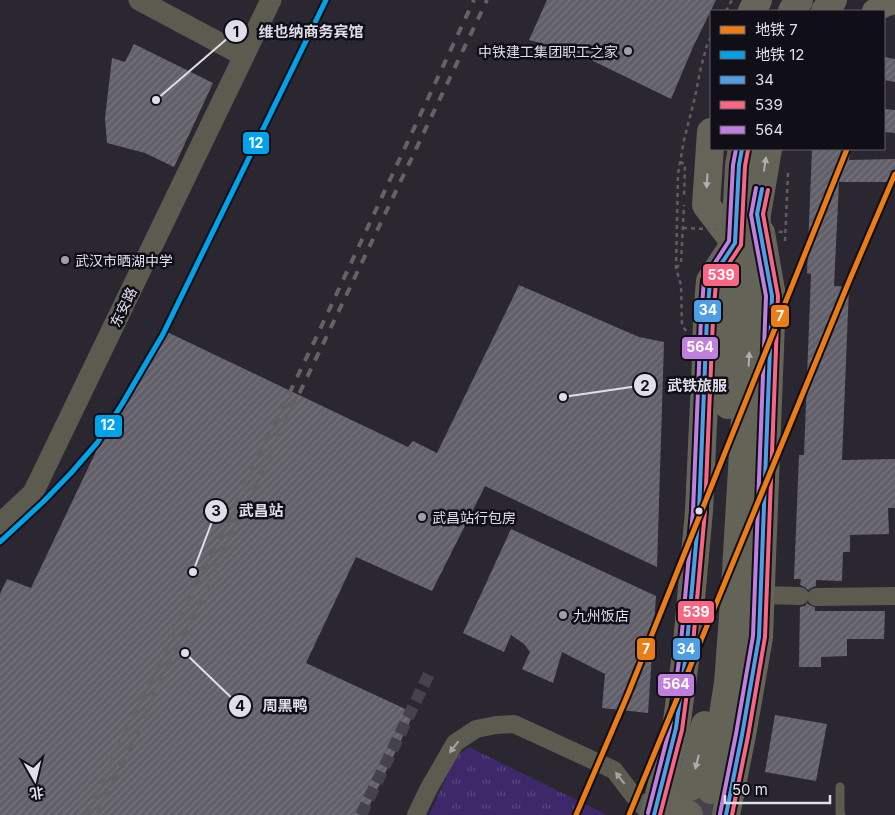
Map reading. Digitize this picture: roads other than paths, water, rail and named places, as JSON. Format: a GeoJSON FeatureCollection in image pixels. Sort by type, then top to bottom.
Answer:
{"type":"FeatureCollection","features":[{"type":"Feature","properties":{"kind":"highway"},"geometry":{"type":"LineString","coordinates":[[715,788],[704,726],[710,684],[719,585],[728,438],[730,305],[739,166],[742,150]]}},
{"type":"Feature","properties":{"kind":"highway"},"geometry":{"type":"LineString","coordinates":[[715,788],[728,683],[758,214],[767,157]]}},
{"type":"Feature","properties":{"kind":"main road"},"geometry":{"type":"LineString","coordinates":[[876,10],[895,2]]}},
{"type":"Feature","properties":{"kind":"main road"},"geometry":{"type":"LineString","coordinates":[[653,815],[676,728],[686,654],[699,511],[710,281],[735,242],[706,205],[710,147]]}},
{"type":"Feature","properties":{"kind":"main road"},"geometry":{"type":"LineString","coordinates":[[726,815],[715,788],[742,736],[759,637],[772,296],[758,214]]}},
{"type":"Feature","properties":{"kind":"main road"},"geometry":{"type":"LineString","coordinates":[[666,768],[666,782],[671,797],[679,809],[689,815]]}},
{"type":"Feature","properties":{"kind":"street"},"geometry":{"type":"LineString","coordinates":[[139,0],[244,56]]}},
{"type":"Feature","properties":{"kind":"street","name":"东安路"},"geometry":{"type":"LineString","coordinates":[[0,524],[33,493],[271,0]]}},
{"type":"Feature","properties":{"kind":"street"},"geometry":{"type":"LineString","coordinates":[[760,595],[895,596]]}},
{"type":"Feature","properties":{"kind":"street"},"geometry":{"type":"LineString","coordinates":[[416,815],[455,743],[476,729],[514,724],[614,770],[633,795],[653,815]]}},
{"type":"Feature","properties":{"kind":"lane"},"geometry":{"type":"LineString","coordinates":[[715,788],[741,783],[740,800],[736,815]]}},
{"type":"Feature","properties":{"kind":"lane"},"geometry":{"type":"LineString","coordinates":[[840,787],[841,815]]}},
{"type":"Feature","properties":{"kind":"tunnel"},"geometry":{"type":"LineString","coordinates":[[361,815],[429,674]]}},
{"type":"Feature","properties":{"kind":"tunnel"},"geometry":{"type":"LineString","coordinates":[[702,815],[711,790]]}},
{"type":"Feature","properties":{"kind":"railway"},"geometry":{"type":"LineString","coordinates":[[86,815],[315,340],[474,0]]}},
{"type":"Feature","properties":{"kind":"railway"},"geometry":{"type":"LineString","coordinates":[[97,815],[487,0]]}},
{"type":"Feature","properties":{"kind":"metro line","name":"12"},"geometry":{"type":"LineString","coordinates":[[0,542],[71,473],[97,443],[122,404],[163,334],[326,0]]}},
{"type":"Feature","properties":{"kind":"metro line","name":"7"},"geometry":{"type":"LineString","coordinates":[[576,815],[628,694],[847,150]]}},
{"type":"Feature","properties":{"kind":"metro line","name":"7"},"geometry":{"type":"LineString","coordinates":[[629,815],[895,174]]}},
{"type":"Feature","properties":{"kind":"place","name":"中铁建工集团职工之家"},"geometry":{"type":"Point","coordinates":[628,51]}},
{"type":"Feature","properties":{"kind":"place","name":"维也纳商务宾馆"},"geometry":{"type":"Point","coordinates":[156,100]}},
{"type":"Feature","properties":{"kind":"place","name":"武汉市晒湖中学"},"geometry":{"type":"Point","coordinates":[65,260]}},
{"type":"Feature","properties":{"kind":"place","name":"武铁旅服"},"geometry":{"type":"Point","coordinates":[563,397]}},
{"type":"Feature","properties":{"kind":"place","name":"武昌站行包房"},"geometry":{"type":"Point","coordinates":[422,517]}},
{"type":"Feature","properties":{"kind":"place","name":"武昌站"},"geometry":{"type":"Point","coordinates":[193,572]}},
{"type":"Feature","properties":{"kind":"place","name":"九州饭店"},"geometry":{"type":"Point","coordinates":[563,615]}},
{"type":"Feature","properties":{"kind":"place","name":"周黑鸭"},"geometry":{"type":"Point","coordinates":[185,653]}}]}
